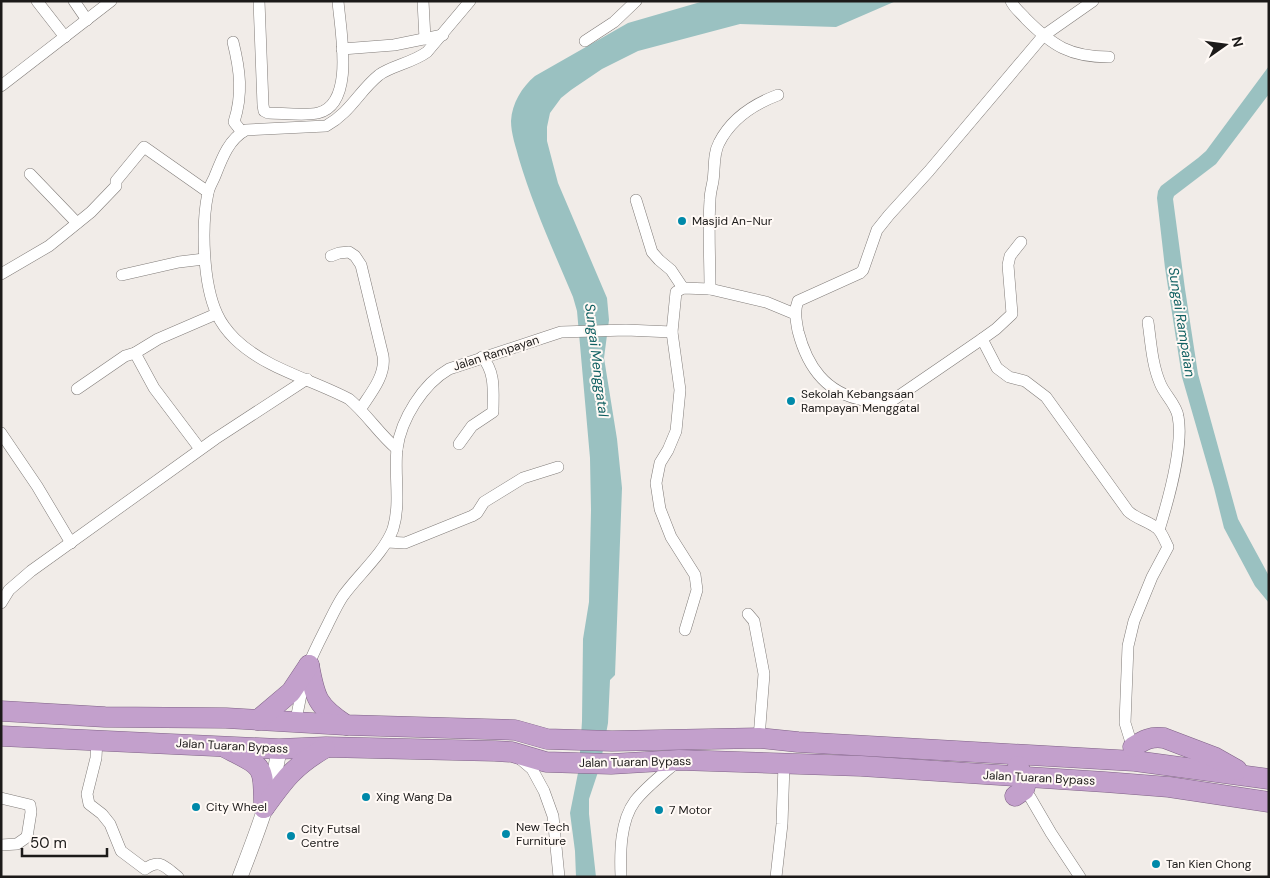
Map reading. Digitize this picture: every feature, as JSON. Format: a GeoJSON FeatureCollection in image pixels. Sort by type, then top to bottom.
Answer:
{"type":"FeatureCollection","features":[{"type":"Feature","properties":{"kind":"highway"},"geometry":{"type":"LineString","coordinates":[[258,720],[291,692],[308,664]]}},
{"type":"Feature","properties":{"kind":"highway"},"geometry":{"type":"LineString","coordinates":[[308,664],[315,695],[320,705],[346,725]]}},
{"type":"Feature","properties":{"kind":"highway","name":"Jalan Tuaran Bypass"},"geometry":{"type":"LineString","coordinates":[[1,711],[105,717],[258,720],[346,725],[515,730],[547,739],[612,741],[759,738],[998,754],[1134,754],[1269,779]]}},
{"type":"Feature","properties":{"kind":"highway"},"geometry":{"type":"LineString","coordinates":[[1,719],[254,732],[267,738],[279,749]]}},
{"type":"Feature","properties":{"kind":"highway","name":"Jalan Tuaran Bypass"},"geometry":{"type":"LineString","coordinates":[[1,736],[279,749],[447,749],[512,752],[546,762],[611,764],[679,760],[861,766],[1162,786],[1269,802]]}},
{"type":"Feature","properties":{"kind":"highway"},"geometry":{"type":"LineString","coordinates":[[1248,776],[1214,757],[1164,738],[1149,738],[1134,754],[1142,769],[1158,778],[1269,791]]}},
{"type":"Feature","properties":{"kind":"highway"},"geometry":{"type":"LineString","coordinates":[[220,745],[250,761],[260,769],[263,775],[264,808]]}},
{"type":"Feature","properties":{"kind":"highway"},"geometry":{"type":"LineString","coordinates":[[264,808],[288,775],[313,755],[326,748]]}},
{"type":"Feature","properties":{"kind":"highway"},"geometry":{"type":"LineString","coordinates":[[998,754],[1016,764],[1024,777],[1026,783],[1022,796]]}},
{"type":"Feature","properties":{"kind":"street"},"geometry":{"type":"LineString","coordinates":[[38,1],[65,36]]}},
{"type":"Feature","properties":{"kind":"street"},"geometry":{"type":"LineString","coordinates":[[74,1],[87,20]]}},
{"type":"Feature","properties":{"kind":"street"},"geometry":{"type":"LineString","coordinates":[[1,86],[111,1]]}},
{"type":"Feature","properties":{"kind":"street"},"geometry":{"type":"LineString","coordinates":[[259,1],[263,104],[266,113],[317,113],[330,106],[340,95],[343,66],[338,1]]}},
{"type":"Feature","properties":{"kind":"street"},"geometry":{"type":"LineString","coordinates":[[423,1],[425,38]]}},
{"type":"Feature","properties":{"kind":"street"},"geometry":{"type":"LineString","coordinates":[[397,449],[387,441],[361,408],[349,399],[258,359],[233,338],[216,314],[204,259],[208,192],[220,162],[230,145],[242,132],[246,130],[298,126],[326,126],[345,113],[380,75],[420,58],[427,52],[470,1]]}},
{"type":"Feature","properties":{"kind":"street"},"geometry":{"type":"LineString","coordinates":[[585,41],[614,22],[636,1]]}},
{"type":"Feature","properties":{"kind":"street"},"geometry":{"type":"LineString","coordinates":[[1010,1],[1043,36],[1068,51],[1092,57],[1109,57]]}},
{"type":"Feature","properties":{"kind":"street"},"geometry":{"type":"LineString","coordinates":[[1021,242],[1010,256],[1008,265],[1012,314],[996,329],[893,400],[876,403],[848,398],[828,387],[814,370],[801,344],[795,314],[798,301],[863,270],[877,230],[966,129],[1043,36],[1093,1]]}},
{"type":"Feature","properties":{"kind":"street"},"geometry":{"type":"LineString","coordinates":[[342,50],[394,45],[443,35]]}},
{"type":"Feature","properties":{"kind":"street"},"geometry":{"type":"LineString","coordinates":[[233,42],[240,77],[239,107],[234,122],[242,132]]}},
{"type":"Feature","properties":{"kind":"street"},"geometry":{"type":"LineString","coordinates":[[710,289],[710,198],[714,161],[719,143],[734,122],[745,111],[762,101],[778,95]]}},
{"type":"Feature","properties":{"kind":"street"},"geometry":{"type":"LineString","coordinates":[[1,274],[49,246],[91,212],[116,186],[116,181],[144,147],[208,192]]}},
{"type":"Feature","properties":{"kind":"street"},"geometry":{"type":"LineString","coordinates":[[30,174],[77,223]]}},
{"type":"Feature","properties":{"kind":"street"},"geometry":{"type":"LineString","coordinates":[[636,200],[652,252],[671,270],[683,288]]}},
{"type":"Feature","properties":{"kind":"street"},"geometry":{"type":"LineString","coordinates":[[331,256],[349,252],[361,264],[383,356],[383,370],[361,408]]}},
{"type":"Feature","properties":{"kind":"street"},"geometry":{"type":"LineString","coordinates":[[122,275],[185,261],[204,259]]}},
{"type":"Feature","properties":{"kind":"street"},"geometry":{"type":"LineString","coordinates":[[685,630],[697,590],[695,575],[671,537],[660,509],[656,484],[660,463],[676,431],[680,390],[672,332],[676,292],[683,288],[710,289],[766,302],[795,314]]}},
{"type":"Feature","properties":{"kind":"street"},"geometry":{"type":"LineString","coordinates":[[76,389],[114,362],[135,353],[158,339],[216,314]]}},
{"type":"Feature","properties":{"kind":"street"},"geometry":{"type":"LineString","coordinates":[[1148,322],[1155,370],[1161,386],[1178,416],[1179,440],[1170,494],[1159,530]]}},
{"type":"Feature","properties":{"kind":"street","name":"Jalan Rampayan"},"geometry":{"type":"LineString","coordinates":[[295,723],[308,664],[342,597],[387,542],[395,522],[397,449],[411,411],[423,390],[437,376],[449,369],[561,332],[626,330],[672,332]]}},
{"type":"Feature","properties":{"kind":"street"},"geometry":{"type":"LineString","coordinates":[[982,339],[997,368],[1009,377],[1025,381],[1046,397],[1128,511],[1159,530],[1168,547],[1152,577],[1134,621],[1128,646],[1125,723],[1134,754]]}},
{"type":"Feature","properties":{"kind":"street"},"geometry":{"type":"LineString","coordinates":[[135,353],[154,388],[200,449]]}},
{"type":"Feature","properties":{"kind":"street"},"geometry":{"type":"LineString","coordinates":[[458,444],[472,426],[493,412],[492,380],[488,363],[482,357]]}},
{"type":"Feature","properties":{"kind":"street"},"geometry":{"type":"LineString","coordinates":[[1,603],[9,590],[17,583],[71,543],[200,449],[307,379]]}},
{"type":"Feature","properties":{"kind":"street"},"geometry":{"type":"LineString","coordinates":[[1,433],[37,486],[71,543]]}},
{"type":"Feature","properties":{"kind":"street"},"geometry":{"type":"LineString","coordinates":[[387,542],[405,543],[472,516],[477,513],[484,502],[523,478],[558,466]]}},
{"type":"Feature","properties":{"kind":"street"},"geometry":{"type":"LineString","coordinates":[[748,614],[754,621],[764,674],[759,738]]}},
{"type":"Feature","properties":{"kind":"street"},"geometry":{"type":"LineString","coordinates":[[97,739],[96,758],[87,794],[89,804],[102,814],[110,824],[120,851],[146,869],[153,863],[159,863],[178,877]]}},
{"type":"Feature","properties":{"kind":"street"},"geometry":{"type":"LineString","coordinates":[[240,877],[276,769],[279,749]]}},
{"type":"Feature","properties":{"kind":"street"},"geometry":{"type":"LineString","coordinates":[[512,752],[532,769],[544,791],[553,816],[559,877]]}},
{"type":"Feature","properties":{"kind":"street"},"geometry":{"type":"LineString","coordinates":[[621,877],[622,838],[626,818],[634,803],[644,791],[679,760]]}},
{"type":"Feature","properties":{"kind":"street"},"geometry":{"type":"LineString","coordinates":[[776,877],[782,824],[784,764]]}},
{"type":"Feature","properties":{"kind":"street"},"geometry":{"type":"LineString","coordinates":[[1022,796],[1051,833],[1080,877]]}},
{"type":"Feature","properties":{"kind":"street"},"geometry":{"type":"LineString","coordinates":[[1,798],[30,805],[31,812],[27,837],[17,844],[1,845]]}},
{"type":"Feature","properties":{"kind":"water","name":"Sungai Menggatal"},"geometry":{"type":"Polygon","coordinates":[[[704,1],[896,1],[836,27],[740,24],[638,51],[602,69],[571,90],[561,98],[550,113],[547,141],[558,183],[607,298],[609,320],[604,358],[617,439],[622,488],[615,675],[610,680],[608,723],[600,766],[589,799],[596,877],[576,877],[570,813],[579,768],[582,721],[583,639],[589,602],[590,458],[577,311],[573,297],[544,229],[519,159],[513,136],[512,114],[519,96],[535,76],[628,23],[704,1]]]}},
{"type":"Feature","properties":{"kind":"water","name":"Sungai Rampaian"},"geometry":{"type":"Polygon","coordinates":[[[1269,66],[1269,94],[1216,164],[1174,196],[1173,199],[1198,374],[1238,519],[1269,576],[1269,603],[1255,586],[1224,528],[1182,377],[1165,268],[1157,198],[1161,186],[1206,151],[1269,66]]]}},
{"type":"Feature","properties":{"kind":"place","name":"Masjid An-Nur"},"geometry":{"type":"Point","coordinates":[682,221]}},
{"type":"Feature","properties":{"kind":"place","name":"Sekolah Kebangsaan Rampayan Menggatal"},"geometry":{"type":"Point","coordinates":[791,401]}},
{"type":"Feature","properties":{"kind":"place","name":"Xing Wang Da"},"geometry":{"type":"Point","coordinates":[366,797]}},
{"type":"Feature","properties":{"kind":"place","name":"City Wheel"},"geometry":{"type":"Point","coordinates":[196,807]}},
{"type":"Feature","properties":{"kind":"place","name":"7 Motor"},"geometry":{"type":"Point","coordinates":[659,810]}},
{"type":"Feature","properties":{"kind":"place","name":"New Tech Furniture"},"geometry":{"type":"Point","coordinates":[506,834]}},
{"type":"Feature","properties":{"kind":"place","name":"City Futsal Centre"},"geometry":{"type":"Point","coordinates":[291,836]}},
{"type":"Feature","properties":{"kind":"place","name":"Tan Kien Chong"},"geometry":{"type":"Point","coordinates":[1156,864]}}]}
